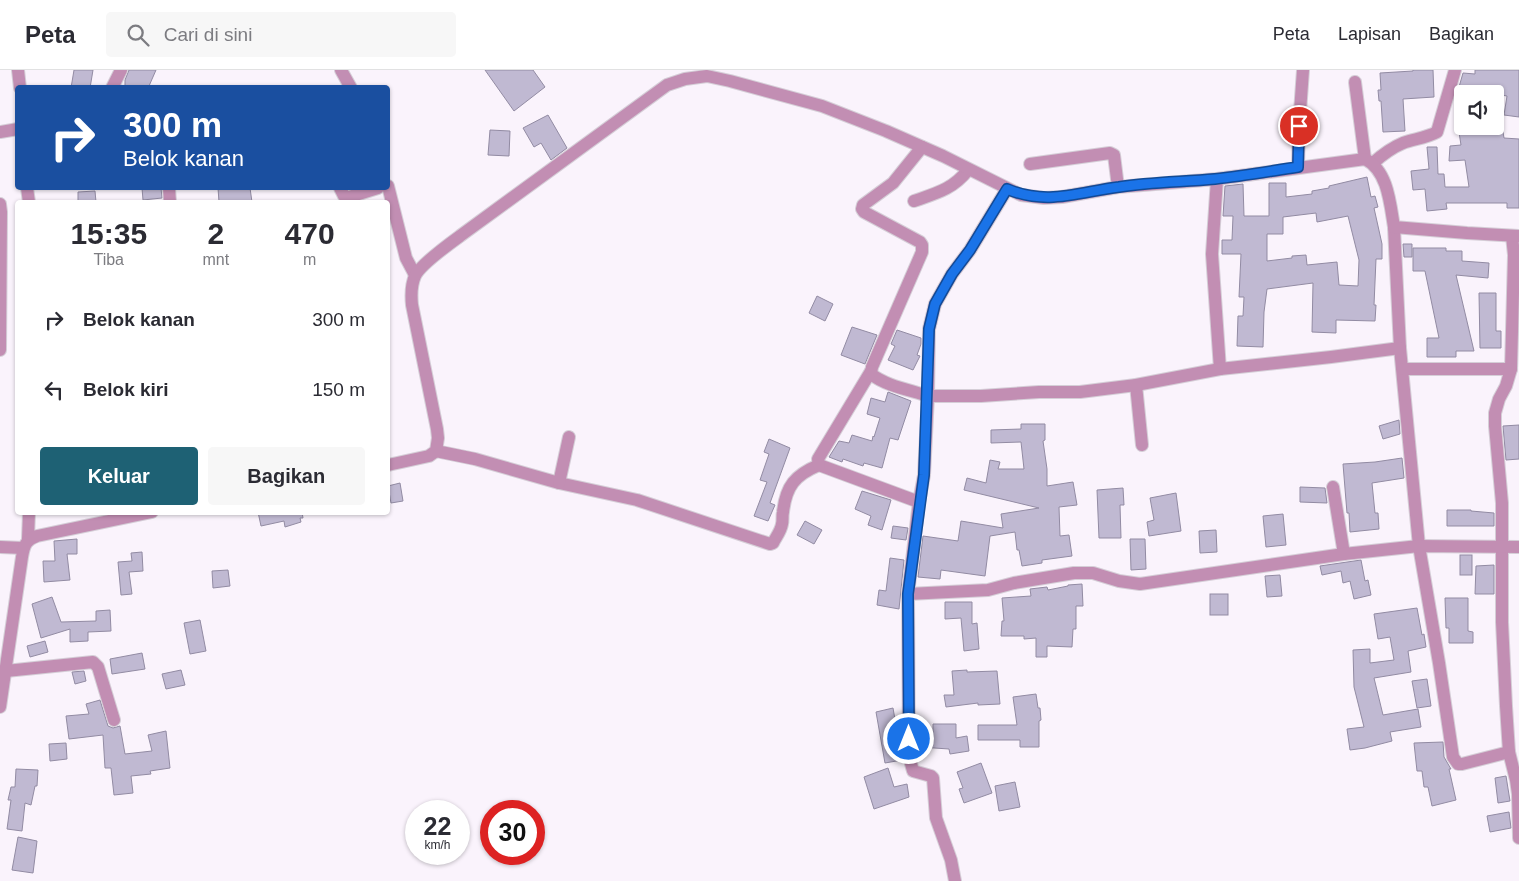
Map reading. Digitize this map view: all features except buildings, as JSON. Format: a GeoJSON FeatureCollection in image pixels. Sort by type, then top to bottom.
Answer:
{"type":"FeatureCollection","features":[{"type":"Feature","properties":{"kind":"street"},"geometry":{"type":"LineString","coordinates":[[18,70],[20,85]]}},
{"type":"Feature","properties":{"kind":"street"},"geometry":{"type":"LineString","coordinates":[[114,85],[121,70]]}},
{"type":"Feature","properties":{"kind":"street"},"geometry":{"type":"LineString","coordinates":[[341,70],[349,85]]}},
{"type":"Feature","properties":{"kind":"street"},"geometry":{"type":"LineString","coordinates":[[1298,167],[1302,70]]}},
{"type":"Feature","properties":{"kind":"street"},"geometry":{"type":"LineString","coordinates":[[436,452],[437,429],[412,304],[411,292],[415,275],[436,254],[452,242],[667,86],[685,79],[707,76],[822,106],[886,130],[1021,195],[1044,198],[1062,197],[1118,187],[1217,179],[1298,167],[1369,161],[1404,142],[1430,136],[1437,132],[1454,70]]}},
{"type":"Feature","properties":{"kind":"street"},"geometry":{"type":"LineString","coordinates":[[1355,82],[1369,161],[1379,169],[1388,195],[1394,227],[1400,348],[1418,546],[1440,663],[1454,762],[1462,764],[1508,752]]}},
{"type":"Feature","properties":{"kind":"street"},"geometry":{"type":"LineString","coordinates":[[819,465],[818,459],[871,371],[922,252],[920,242],[864,212],[862,209],[863,204],[893,184],[922,147]]}},
{"type":"Feature","properties":{"kind":"street"},"geometry":{"type":"LineString","coordinates":[[1030,164],[1110,153],[1114,155],[1118,187]]}},
{"type":"Feature","properties":{"kind":"street"},"geometry":{"type":"LineString","coordinates":[[914,201],[956,184],[968,170]]}},
{"type":"Feature","properties":{"kind":"street"},"geometry":{"type":"LineString","coordinates":[[1217,179],[1212,254],[1220,370]]}},
{"type":"Feature","properties":{"kind":"street"},"geometry":{"type":"LineString","coordinates":[[955,881],[936,818],[933,778],[911,769],[908,594],[924,475],[929,329],[935,304],[952,274],[970,250],[1007,189]]}},
{"type":"Feature","properties":{"kind":"street"},"geometry":{"type":"LineString","coordinates":[[341,190],[344,196],[349,197],[372,190]]}},
{"type":"Feature","properties":{"kind":"street"},"geometry":{"type":"LineString","coordinates":[[389,190],[406,258],[415,275]]}},
{"type":"Feature","properties":{"kind":"street"},"geometry":{"type":"LineString","coordinates":[[0,204],[2,212],[0,350]]}},
{"type":"Feature","properties":{"kind":"street"},"geometry":{"type":"LineString","coordinates":[[1394,227],[1516,236],[1511,369],[1495,413],[1495,426],[1502,503],[1502,622],[1508,752],[1516,780],[1519,838]]}},
{"type":"Feature","properties":{"kind":"street"},"geometry":{"type":"LineString","coordinates":[[871,371],[873,376],[887,383],[928,396],[1080,392],[1220,370],[1400,348]]}},
{"type":"Feature","properties":{"kind":"street"},"geometry":{"type":"LineString","coordinates":[[1403,369],[1511,369]]}},
{"type":"Feature","properties":{"kind":"street"},"geometry":{"type":"LineString","coordinates":[[1136,384],[1142,445]]}},
{"type":"Feature","properties":{"kind":"street"},"geometry":{"type":"LineString","coordinates":[[559,482],[569,437]]}},
{"type":"Feature","properties":{"kind":"street"},"geometry":{"type":"LineString","coordinates":[[390,465],[430,456],[436,452],[475,459],[559,482],[637,500],[770,544],[782,525],[790,486],[804,471],[819,465],[920,502]]}},
{"type":"Feature","properties":{"kind":"street"},"geometry":{"type":"LineString","coordinates":[[1333,487],[1344,554]]}},
{"type":"Feature","properties":{"kind":"street"},"geometry":{"type":"LineString","coordinates":[[0,707],[22,545],[29,515]]}},
{"type":"Feature","properties":{"kind":"street"},"geometry":{"type":"LineString","coordinates":[[0,547],[22,545],[37,536],[138,515]]}},
{"type":"Feature","properties":{"kind":"street"},"geometry":{"type":"LineString","coordinates":[[908,594],[988,590],[1014,583],[1074,573],[1092,573],[1119,581],[1140,584],[1344,554],[1418,546],[1519,547]]}},
{"type":"Feature","properties":{"kind":"street"},"geometry":{"type":"LineString","coordinates":[[6,671],[92,662],[98,667],[114,720]]}},
{"type":"Feature","properties":{"kind":"route"},"geometry":{"type":"LineString","coordinates":[[909,739],[910,644],[908,594],[924,475],[929,329],[935,304],[952,274],[970,250],[1007,189],[1021,195],[1044,198],[1062,197],[1118,187],[1217,179],[1298,167],[1299,126]]}}]}
